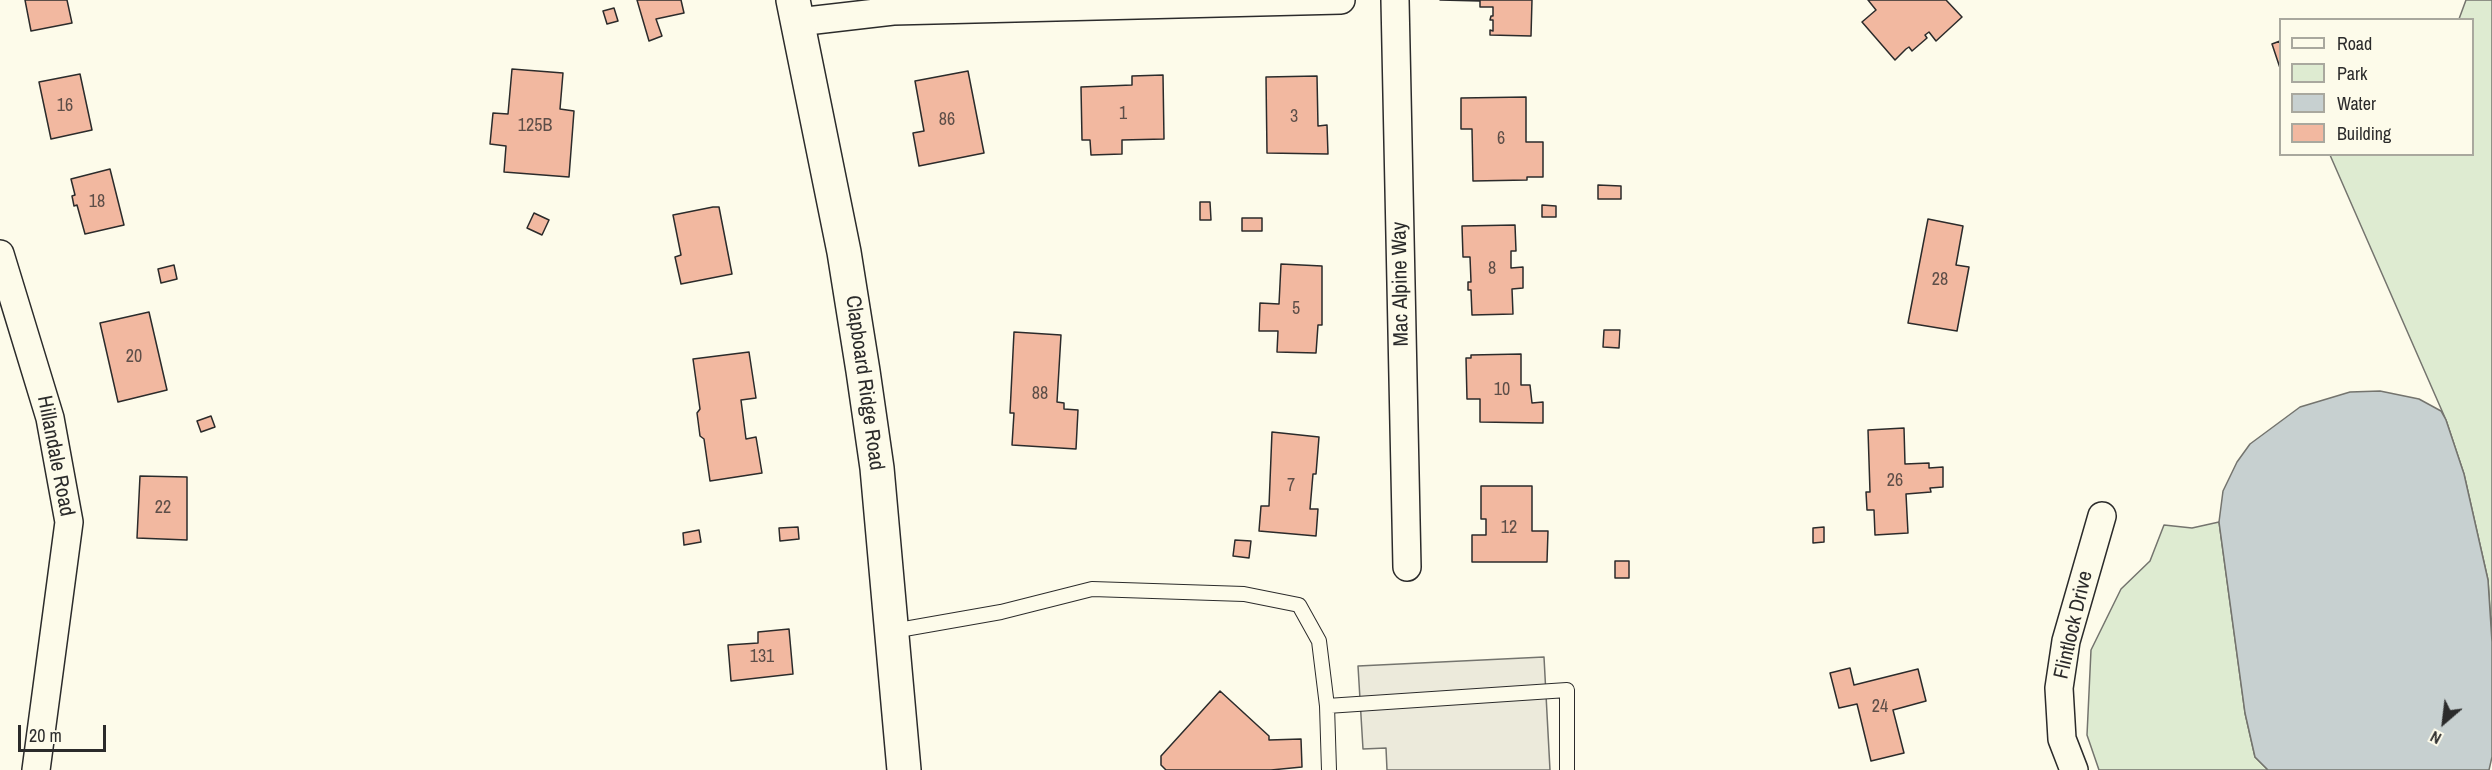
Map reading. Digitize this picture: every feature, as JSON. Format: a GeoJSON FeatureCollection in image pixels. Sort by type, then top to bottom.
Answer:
{"type":"FeatureCollection","features":[{"type":"Feature","properties":{"kind":"main road","name":"Clapboard Ridge Road"},"geometry":{"type":"LineString","coordinates":[[796,11],[844,252],[877,468],[904,770]]}},
{"type":"Feature","properties":{"kind":"street"},"geometry":{"type":"LineString","coordinates":[[796,11],[892,11],[1341,0]]}},
{"type":"Feature","properties":{"kind":"street","name":"Mac Alpine Way"},"geometry":{"type":"LineString","coordinates":[[1395,0],[1407,567]]}},
{"type":"Feature","properties":{"kind":"street","name":"Hillandale Road"},"geometry":{"type":"LineString","coordinates":[[0,254],[50,418],[69,522],[36,770]]}},
{"type":"Feature","properties":{"kind":"street","name":"Flintlock Drive"},"geometry":{"type":"LineString","coordinates":[[2074,770],[2062,739],[2059,688],[2066,641],[2102,516]]}},
{"type":"Feature","properties":{"kind":"lane"},"geometry":{"type":"LineString","coordinates":[[893,631],[1001,612],[1092,589],[1244,594],[1299,605],[1319,641],[1327,706],[1329,770]]}},
{"type":"Feature","properties":{"kind":"lane"},"geometry":{"type":"LineString","coordinates":[[1327,706],[1567,690],[1567,770]]}},
{"type":"Feature","properties":{"kind":"green space"},"geometry":{"type":"Polygon","coordinates":[[[2466,0],[2492,0],[2492,642],[2488,580],[2464,474],[2446,420],[2330,156],[2474,156],[2474,18],[2459,18],[2466,0]]]}},
{"type":"Feature","properties":{"kind":"green space"},"geometry":{"type":"Polygon","coordinates":[[[2219,522],[2245,713],[2255,757],[2268,770],[2099,770],[2087,735],[2091,650],[2121,589],[2150,561],[2164,525],[2192,528],[2219,522]]]}},
{"type":"Feature","properties":{"kind":"shaded area"},"geometry":{"type":"Polygon","coordinates":[[[1544,657],[1550,770],[1387,770],[1386,748],[1363,749],[1358,666],[1544,657]]]}},
{"type":"Feature","properties":{"kind":"water"},"geometry":{"type":"Polygon","coordinates":[[[2380,391],[2419,399],[2441,411],[2464,474],[2488,580],[2492,642],[2492,757],[2489,770],[2268,770],[2255,757],[2245,713],[2219,522],[2223,491],[2237,462],[2250,444],[2300,407],[2350,392],[2380,391]]]}},
{"type":"Feature","properties":{"kind":"building"},"geometry":{"type":"Polygon","coordinates":[[[25,0],[67,0],[72,23],[31,31],[25,0]]]}},
{"type":"Feature","properties":{"kind":"building"},"geometry":{"type":"Polygon","coordinates":[[[637,0],[681,0],[684,13],[656,19],[662,36],[649,41],[637,0]]]}},
{"type":"Feature","properties":{"kind":"building"},"geometry":{"type":"Polygon","coordinates":[[[1440,0],[1532,0],[1531,36],[1490,35],[1490,30],[1493,31],[1493,20],[1490,20],[1493,16],[1493,7],[1480,7],[1480,1],[1440,0]]]}},
{"type":"Feature","properties":{"kind":"building"},"geometry":{"type":"Polygon","coordinates":[[[1868,0],[1946,0],[1962,17],[1936,41],[1929,32],[1925,35],[1927,38],[1912,51],[1909,47],[1895,60],[1862,22],[1876,10],[1868,0]]]}},
{"type":"Feature","properties":{"kind":"building"},"geometry":{"type":"Polygon","coordinates":[[[614,8],[618,21],[607,24],[603,11],[614,8]]]}},
{"type":"Feature","properties":{"kind":"building"},"geometry":{"type":"Polygon","coordinates":[[[2279,41],[2279,65],[2272,44],[2279,41]]]}},
{"type":"Feature","properties":{"kind":"building"},"geometry":{"type":"Polygon","coordinates":[[[512,69],[563,73],[560,109],[574,111],[569,177],[504,172],[506,146],[490,144],[493,113],[508,114],[512,69]]]}},
{"type":"Feature","properties":{"kind":"building"},"geometry":{"type":"Polygon","coordinates":[[[968,71],[984,153],[919,166],[913,133],[924,131],[915,81],[968,71]]]}},
{"type":"Feature","properties":{"kind":"building"},"geometry":{"type":"Polygon","coordinates":[[[80,74],[92,130],[51,139],[39,82],[80,74]]]}},
{"type":"Feature","properties":{"kind":"building"},"geometry":{"type":"Polygon","coordinates":[[[1163,75],[1164,139],[1122,140],[1122,154],[1091,155],[1090,140],[1082,140],[1081,87],[1132,85],[1132,76],[1163,75]]]}},
{"type":"Feature","properties":{"kind":"building"},"geometry":{"type":"Polygon","coordinates":[[[1317,76],[1318,126],[1327,125],[1328,154],[1267,153],[1266,77],[1317,76]]]}},
{"type":"Feature","properties":{"kind":"building"},"geometry":{"type":"Polygon","coordinates":[[[1526,97],[1526,142],[1543,142],[1543,177],[1527,177],[1527,180],[1473,181],[1472,129],[1461,129],[1461,98],[1526,97]]]}},
{"type":"Feature","properties":{"kind":"building"},"geometry":{"type":"Polygon","coordinates":[[[110,169],[124,225],[85,234],[77,205],[74,206],[72,196],[75,195],[71,179],[110,169]]]}},
{"type":"Feature","properties":{"kind":"building"},"geometry":{"type":"Polygon","coordinates":[[[1598,185],[1621,186],[1621,199],[1598,199],[1598,185]]]}},
{"type":"Feature","properties":{"kind":"building"},"geometry":{"type":"Polygon","coordinates":[[[1200,202],[1210,202],[1211,220],[1200,220],[1200,202]]]}},
{"type":"Feature","properties":{"kind":"building"},"geometry":{"type":"Polygon","coordinates":[[[1542,205],[1556,206],[1556,217],[1542,217],[1542,205]]]}},
{"type":"Feature","properties":{"kind":"building"},"geometry":{"type":"Polygon","coordinates":[[[719,207],[732,274],[681,284],[675,257],[681,255],[673,215],[719,207]]]}},
{"type":"Feature","properties":{"kind":"building"},"geometry":{"type":"Polygon","coordinates":[[[534,213],[549,220],[542,235],[527,228],[534,213]]]}},
{"type":"Feature","properties":{"kind":"building"},"geometry":{"type":"Polygon","coordinates":[[[1242,218],[1262,218],[1262,231],[1242,231],[1242,218]]]}},
{"type":"Feature","properties":{"kind":"building"},"geometry":{"type":"Polygon","coordinates":[[[1928,219],[1963,226],[1956,265],[1969,267],[1957,331],[1908,323],[1928,219]]]}},
{"type":"Feature","properties":{"kind":"building"},"geometry":{"type":"Polygon","coordinates":[[[1515,225],[1516,251],[1511,251],[1511,268],[1523,267],[1523,288],[1512,289],[1513,314],[1472,315],[1471,290],[1468,290],[1468,282],[1471,282],[1470,257],[1463,257],[1462,226],[1515,225]]]}},
{"type":"Feature","properties":{"kind":"building"},"geometry":{"type":"Polygon","coordinates":[[[1281,264],[1322,266],[1322,325],[1318,325],[1316,353],[1277,352],[1278,331],[1259,331],[1260,303],[1279,304],[1281,264]]]}},
{"type":"Feature","properties":{"kind":"building"},"geometry":{"type":"Polygon","coordinates":[[[174,265],[177,279],[161,283],[158,269],[174,265]]]}},
{"type":"Feature","properties":{"kind":"building"},"geometry":{"type":"Polygon","coordinates":[[[149,312],[167,390],[118,402],[100,323],[149,312]]]}},
{"type":"Feature","properties":{"kind":"building"},"geometry":{"type":"Polygon","coordinates":[[[1604,330],[1620,330],[1619,348],[1603,347],[1604,330]]]}},
{"type":"Feature","properties":{"kind":"building"},"geometry":{"type":"Polygon","coordinates":[[[1014,332],[1061,335],[1057,402],[1064,403],[1064,409],[1078,410],[1076,449],[1012,445],[1014,413],[1010,413],[1014,332]]]}},
{"type":"Feature","properties":{"kind":"building"},"geometry":{"type":"Polygon","coordinates":[[[749,352],[756,398],[741,400],[746,439],[756,437],[762,473],[710,481],[704,439],[700,436],[697,413],[700,409],[693,359],[749,352]]]}},
{"type":"Feature","properties":{"kind":"building"},"geometry":{"type":"Polygon","coordinates":[[[1521,354],[1521,385],[1530,385],[1532,403],[1543,402],[1543,423],[1480,422],[1480,399],[1467,399],[1466,358],[1471,358],[1471,355],[1521,354]]]}},
{"type":"Feature","properties":{"kind":"building"},"geometry":{"type":"Polygon","coordinates":[[[211,416],[215,427],[201,432],[197,421],[211,416]]]}},
{"type":"Feature","properties":{"kind":"building"},"geometry":{"type":"Polygon","coordinates":[[[1904,428],[1905,464],[1929,463],[1929,468],[1943,467],[1943,487],[1930,488],[1931,492],[1906,494],[1908,533],[1875,535],[1874,510],[1867,510],[1866,492],[1870,492],[1868,430],[1904,428]]]}},
{"type":"Feature","properties":{"kind":"building"},"geometry":{"type":"Polygon","coordinates":[[[1272,432],[1319,437],[1310,509],[1318,509],[1316,536],[1259,531],[1261,506],[1269,506],[1272,432]]]}},
{"type":"Feature","properties":{"kind":"building"},"geometry":{"type":"Polygon","coordinates":[[[140,476],[187,477],[187,540],[137,538],[140,476]]]}},
{"type":"Feature","properties":{"kind":"building"},"geometry":{"type":"Polygon","coordinates":[[[1481,486],[1532,486],[1532,531],[1548,531],[1547,562],[1472,562],[1472,535],[1486,535],[1486,519],[1481,519],[1481,486]]]}},
{"type":"Feature","properties":{"kind":"building"},"geometry":{"type":"Polygon","coordinates":[[[798,527],[799,539],[780,541],[779,528],[798,527]]]}},
{"type":"Feature","properties":{"kind":"building"},"geometry":{"type":"Polygon","coordinates":[[[1824,527],[1824,542],[1813,543],[1813,528],[1824,527]]]}},
{"type":"Feature","properties":{"kind":"building"},"geometry":{"type":"Polygon","coordinates":[[[699,530],[701,542],[684,545],[683,533],[699,530]]]}},
{"type":"Feature","properties":{"kind":"building"},"geometry":{"type":"Polygon","coordinates":[[[1235,540],[1251,541],[1249,558],[1233,556],[1235,540]]]}},
{"type":"Feature","properties":{"kind":"building"},"geometry":{"type":"Polygon","coordinates":[[[1615,561],[1629,561],[1629,578],[1615,578],[1615,561]]]}},
{"type":"Feature","properties":{"kind":"building"},"geometry":{"type":"Polygon","coordinates":[[[789,629],[793,674],[731,681],[728,645],[758,643],[758,632],[789,629]]]}},
{"type":"Feature","properties":{"kind":"building"},"geometry":{"type":"Polygon","coordinates":[[[1850,668],[1854,685],[1918,669],[1926,701],[1893,710],[1904,753],[1871,761],[1857,704],[1839,708],[1830,673],[1850,668]]]}},
{"type":"Feature","properties":{"kind":"building"},"geometry":{"type":"Polygon","coordinates":[[[1220,691],[1269,736],[1269,740],[1301,739],[1302,767],[1271,770],[1166,770],[1161,765],[1161,756],[1220,691]]]}}]}
